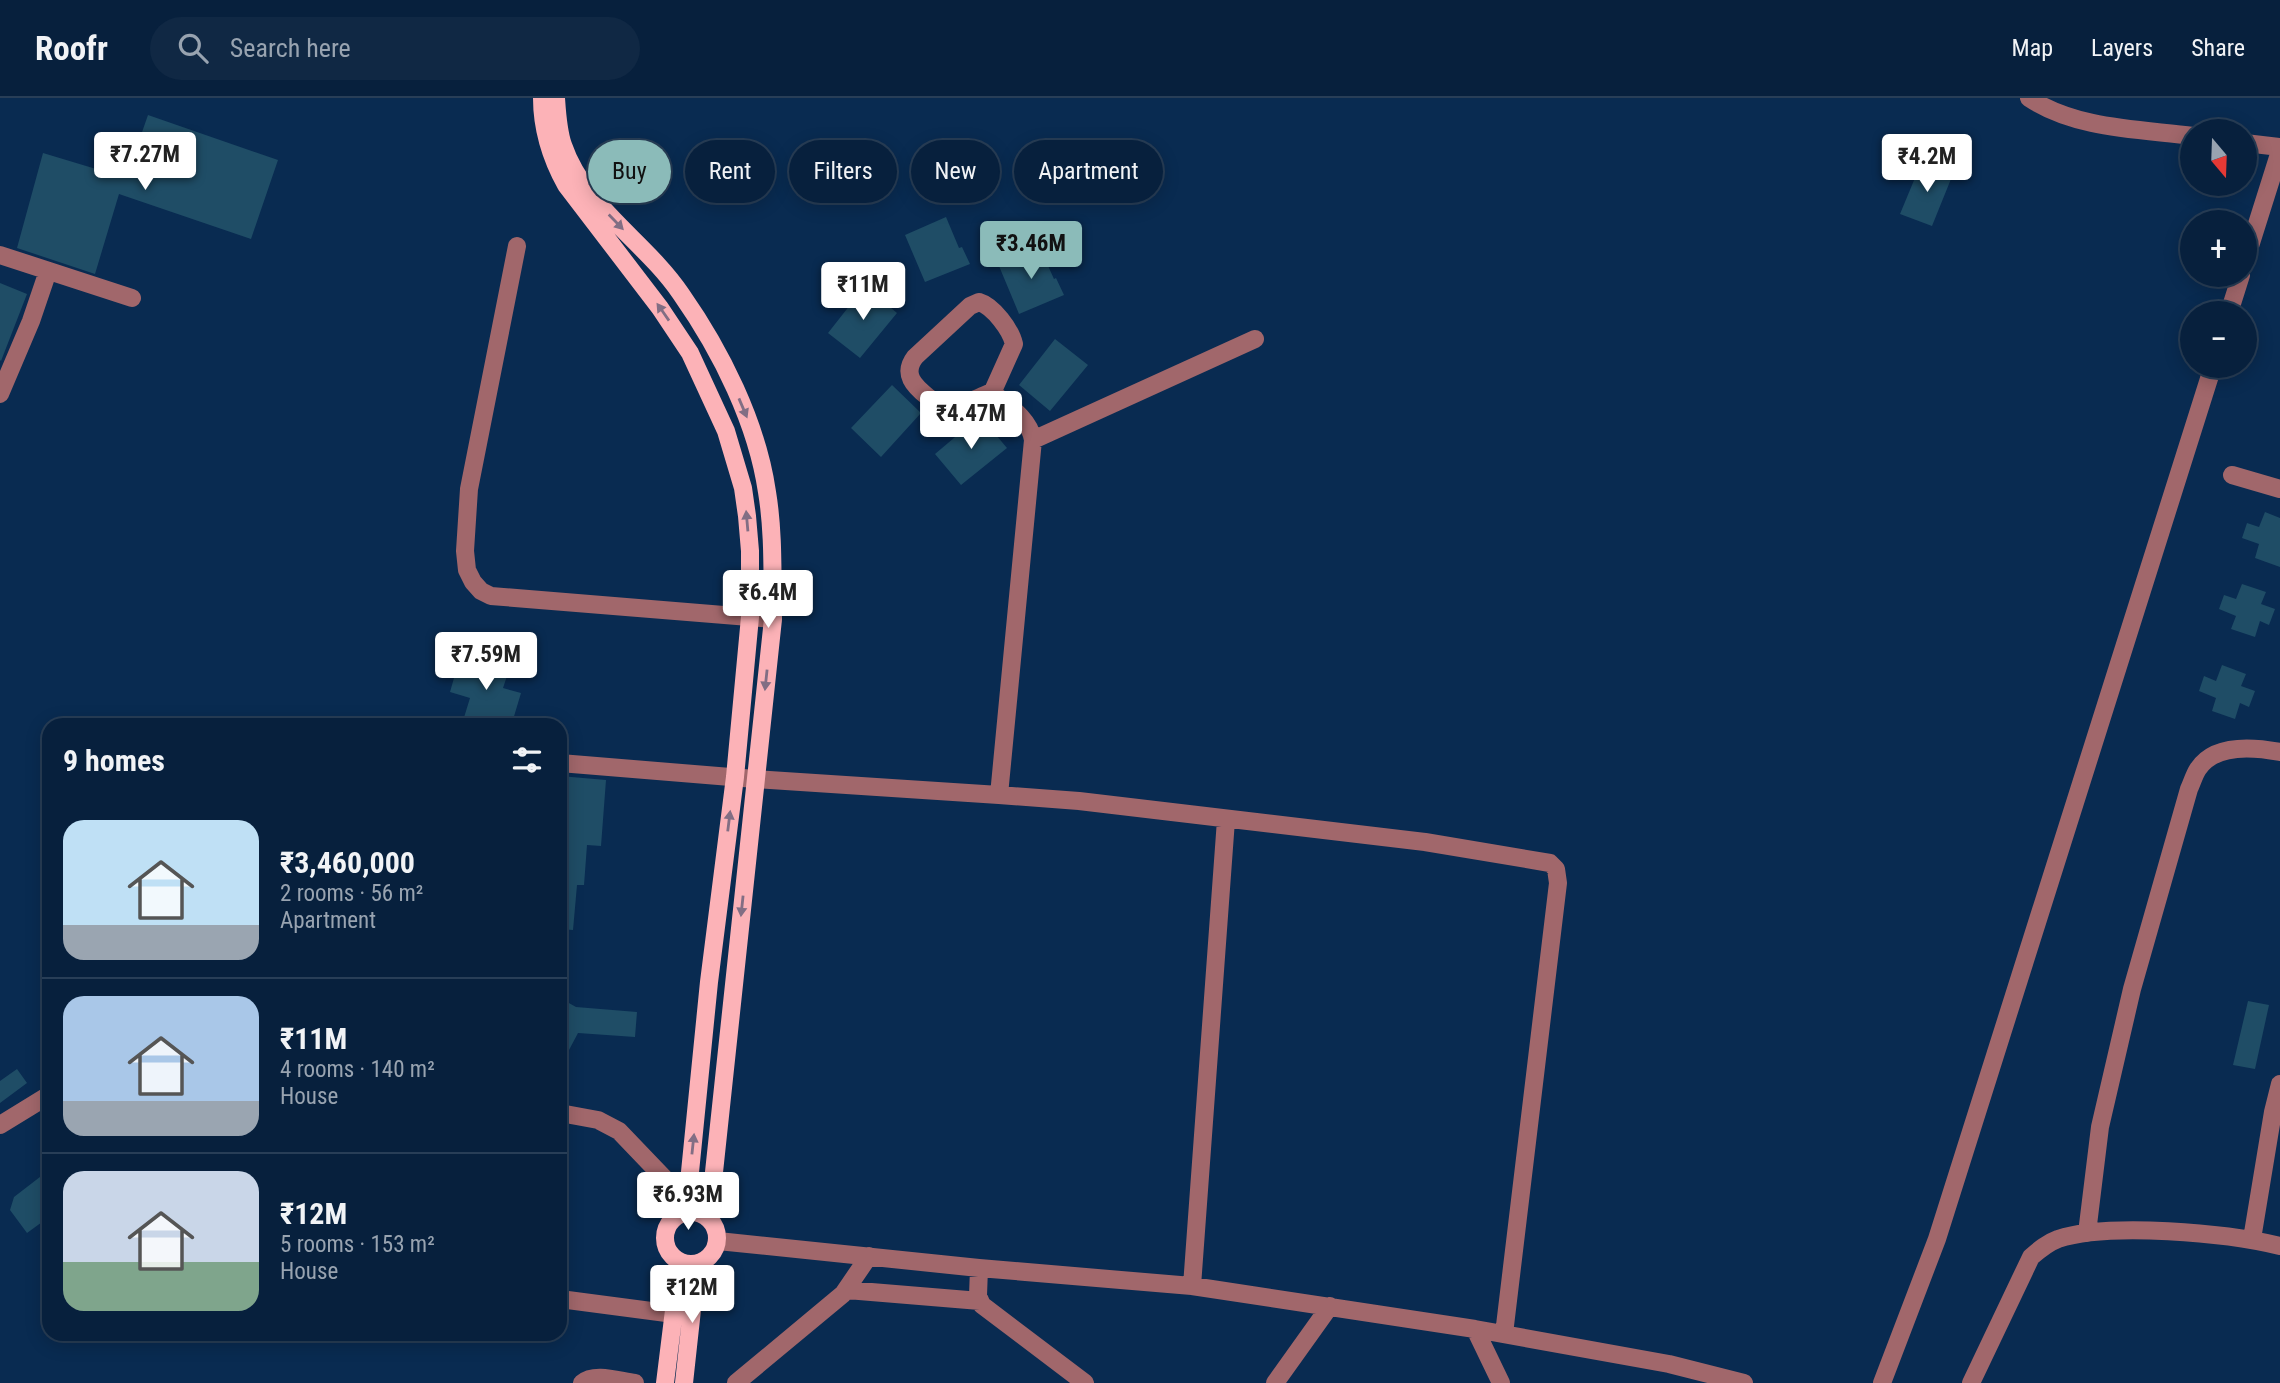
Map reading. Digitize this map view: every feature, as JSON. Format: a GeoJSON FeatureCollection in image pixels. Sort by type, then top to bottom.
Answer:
{"type":"FeatureCollection","features":[{"type":"Feature","properties":{"kind":"main road"},"geometry":{"type":"LineString","coordinates":[[541,98],[543,121],[555,165],[600,205],[666,273],[712,344],[745,410],[768,492],[772,538],[773,619],[709,1219]]}},
{"type":"Feature","properties":{"kind":"main road"},"geometry":{"type":"LineString","coordinates":[[556,98],[562,145],[576,186],[690,353],[726,431],[743,488],[750,551],[750,617],[735,777],[709,982],[686,1207],[672,1220],[665,1235],[668,1251],[688,1263],[711,1256],[718,1241],[714,1225],[709,1219],[686,1207]]}},
{"type":"Feature","properties":{"kind":"main road"},"geometry":{"type":"LineString","coordinates":[[665,1383],[674,1314],[688,1263]]}},
{"type":"Feature","properties":{"kind":"main road"},"geometry":{"type":"LineString","coordinates":[[684,1383],[688,1263]]}},
{"type":"Feature","properties":{"kind":"lane"},"geometry":{"type":"LineString","coordinates":[[2029,98],[2062,115],[2098,124],[2180,134]]}},
{"type":"Feature","properties":{"kind":"lane"},"geometry":{"type":"LineString","coordinates":[[2257,223],[2280,149],[2258,145]]}},
{"type":"Feature","properties":{"kind":"lane"},"geometry":{"type":"LineString","coordinates":[[517,246],[469,489],[466,551],[467,570],[472,582],[491,596],[773,619]]}},
{"type":"Feature","properties":{"kind":"lane"},"geometry":{"type":"LineString","coordinates":[[0,255],[132,298]]}},
{"type":"Feature","properties":{"kind":"lane"},"geometry":{"type":"LineString","coordinates":[[0,394],[31,321],[48,271]]}},
{"type":"Feature","properties":{"kind":"lane"},"geometry":{"type":"LineString","coordinates":[[979,302],[986,305],[1010,334],[1014,344],[992,393],[954,407],[942,407],[917,388],[908,372],[915,356],[970,306],[979,302]]}},
{"type":"Feature","properties":{"kind":"lane"},"geometry":{"type":"LineString","coordinates":[[1033,440],[1255,339]]}},
{"type":"Feature","properties":{"kind":"lane"},"geometry":{"type":"LineString","coordinates":[[1882,1383],[1937,1239],[2209,378]]}},
{"type":"Feature","properties":{"kind":"lane"},"geometry":{"type":"LineString","coordinates":[[992,393],[1029,426],[1033,440],[999,795]]}},
{"type":"Feature","properties":{"kind":"lane"},"geometry":{"type":"LineString","coordinates":[[2232,475],[2280,489]]}},
{"type":"Feature","properties":{"kind":"lane"},"geometry":{"type":"LineString","coordinates":[[2087,1233],[2100,1127],[2132,989],[2189,789],[2199,768],[2212,756],[2226,750],[2250,748],[2280,751]]}},
{"type":"Feature","properties":{"kind":"lane"},"geometry":{"type":"LineString","coordinates":[[567,763],[755,779],[1079,801],[1425,842],[1550,863],[1556,869],[1558,883],[1504,1334]]}},
{"type":"Feature","properties":{"kind":"lane"},"geometry":{"type":"LineString","coordinates":[[1192,1286],[1226,820]]}},
{"type":"Feature","properties":{"kind":"lane"},"geometry":{"type":"LineString","coordinates":[[2252,1239],[2280,1084]]}},
{"type":"Feature","properties":{"kind":"lane"},"geometry":{"type":"LineString","coordinates":[[0,1125],[42,1099]]}},
{"type":"Feature","properties":{"kind":"lane"},"geometry":{"type":"LineString","coordinates":[[567,1114],[598,1120],[619,1131],[686,1207]]}},
{"type":"Feature","properties":{"kind":"lane"},"geometry":{"type":"LineString","coordinates":[[1971,1383],[2031,1257],[2055,1240],[2087,1233],[2169,1232],[2252,1239],[2280,1246]]}},
{"type":"Feature","properties":{"kind":"lane"},"geometry":{"type":"LineString","coordinates":[[718,1241],[979,1268],[1192,1286],[1504,1334],[1669,1364],[1744,1383]]}},
{"type":"Feature","properties":{"kind":"lane"},"geometry":{"type":"LineString","coordinates":[[736,1383],[848,1290],[869,1256]]}},
{"type":"Feature","properties":{"kind":"lane"},"geometry":{"type":"LineString","coordinates":[[979,1268],[980,1301]]}},
{"type":"Feature","properties":{"kind":"lane"},"geometry":{"type":"LineString","coordinates":[[848,1290],[980,1301],[1085,1383]]}},
{"type":"Feature","properties":{"kind":"lane"},"geometry":{"type":"LineString","coordinates":[[567,1300],[674,1314]]}},
{"type":"Feature","properties":{"kind":"lane"},"geometry":{"type":"LineString","coordinates":[[1275,1383],[1330,1306]]}},
{"type":"Feature","properties":{"kind":"lane"},"geometry":{"type":"LineString","coordinates":[[1475,1329],[1501,1383]]}},
{"type":"Feature","properties":{"kind":"lane"},"geometry":{"type":"LineString","coordinates":[[582,1383],[585,1379],[593,1378],[635,1383]]}},
{"type":"Feature","properties":{"kind":"building"},"geometry":{"type":"Polygon","coordinates":[[[148,115],[278,160],[251,239],[119,194],[95,274],[17,248],[43,153],[126,178],[148,115]]]}},
{"type":"Feature","properties":{"kind":"building"},"geometry":{"type":"Polygon","coordinates":[[[1922,161],[1953,174],[1932,226],[1900,214],[1922,161]]]}},
{"type":"Feature","properties":{"kind":"building"},"geometry":{"type":"Polygon","coordinates":[[[946,217],[959,248],[962,247],[970,264],[925,282],[905,235],[946,217]]]}},
{"type":"Feature","properties":{"kind":"building"},"geometry":{"type":"Polygon","coordinates":[[[1040,248],[1064,295],[1019,314],[999,266],[1040,248]]]}},
{"type":"Feature","properties":{"kind":"building"},"geometry":{"type":"Polygon","coordinates":[[[0,283],[27,294],[1,361],[0,360],[0,283]]]}},
{"type":"Feature","properties":{"kind":"building"},"geometry":{"type":"Polygon","coordinates":[[[865,286],[897,313],[860,358],[828,333],[865,286]]]}},
{"type":"Feature","properties":{"kind":"building"},"geometry":{"type":"Polygon","coordinates":[[[1055,339],[1088,365],[1050,411],[1019,385],[1055,339]]]}},
{"type":"Feature","properties":{"kind":"building"},"geometry":{"type":"Polygon","coordinates":[[[892,385],[921,413],[881,457],[851,428],[892,385]]]}},
{"type":"Feature","properties":{"kind":"building"},"geometry":{"type":"Polygon","coordinates":[[[980,416],[1007,448],[961,485],[935,454],[980,416]]]}},
{"type":"Feature","properties":{"kind":"building"},"geometry":{"type":"Polygon","coordinates":[[[2265,512],[2280,518],[2280,567],[2255,558],[2259,544],[2242,538],[2247,523],[2259,527],[2265,512]]]}},
{"type":"Feature","properties":{"kind":"building"},"geometry":{"type":"Polygon","coordinates":[[[2242,584],[2266,592],[2261,604],[2275,609],[2269,625],[2260,621],[2255,637],[2231,629],[2236,616],[2219,609],[2224,595],[2236,599],[2242,584]]]}},
{"type":"Feature","properties":{"kind":"building"},"geometry":{"type":"Polygon","coordinates":[[[485,656],[511,664],[503,688],[521,693],[514,718],[464,718],[470,698],[450,692],[458,664],[481,671],[485,656]]]}},
{"type":"Feature","properties":{"kind":"building"},"geometry":{"type":"Polygon","coordinates":[[[2222,665],[2246,674],[2241,686],[2255,691],[2249,707],[2240,703],[2235,719],[2212,711],[2216,698],[2199,691],[2204,676],[2216,681],[2222,665]]]}},
{"type":"Feature","properties":{"kind":"building"},"geometry":{"type":"Polygon","coordinates":[[[567,777],[606,780],[601,846],[587,845],[584,885],[577,885],[573,930],[567,930],[567,777]]]}},
{"type":"Feature","properties":{"kind":"building"},"geometry":{"type":"Polygon","coordinates":[[[2248,1001],[2269,1005],[2255,1069],[2233,1065],[2248,1001]]]}},
{"type":"Feature","properties":{"kind":"building"},"geometry":{"type":"Polygon","coordinates":[[[567,1002],[576,1007],[637,1012],[635,1037],[578,1033],[567,1054],[567,1002]]]}},
{"type":"Feature","properties":{"kind":"building"},"geometry":{"type":"Polygon","coordinates":[[[17,1069],[27,1083],[0,1103],[0,1081],[17,1069]]]}},
{"type":"Feature","properties":{"kind":"building"},"geometry":{"type":"Polygon","coordinates":[[[42,1175],[42,1222],[27,1233],[10,1210],[14,1197],[42,1175]]]}}]}
